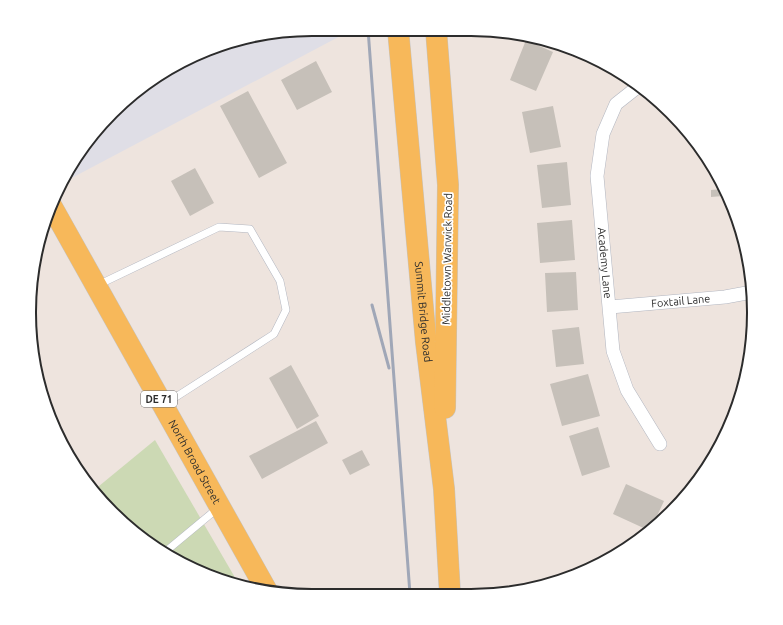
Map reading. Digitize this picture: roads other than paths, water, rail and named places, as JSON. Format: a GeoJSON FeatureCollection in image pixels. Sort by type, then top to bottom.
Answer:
{"type":"FeatureCollection","features":[{"type":"Feature","properties":{"kind":"main road","name":"Summit Bridge Road"},"geometry":{"type":"LineString","coordinates":[[399,36],[426,342],[444,488],[450,589]]}},
{"type":"Feature","properties":{"kind":"main road","name":"Middletown Warwick Road"},"geometry":{"type":"LineString","coordinates":[[436,36],[448,185],[444,488]]}},
{"type":"Feature","properties":{"kind":"main road","name":"North Broad Street"},"geometry":{"type":"LineString","coordinates":[[55,212],[264,585]]}},
{"type":"Feature","properties":{"kind":"street","name":"Academy Lane"},"geometry":{"type":"LineString","coordinates":[[634,90],[616,104],[604,134],[597,176],[613,351],[627,390],[660,444]]}},
{"type":"Feature","properties":{"kind":"street","name":"Foxtail Lane"},"geometry":{"type":"LineString","coordinates":[[610,307],[725,297],[746,293]]}},
{"type":"Feature","properties":{"kind":"lane"},"geometry":{"type":"LineString","coordinates":[[96,286],[219,227],[250,229],[280,281],[286,310],[274,334],[163,406]]}},
{"type":"Feature","properties":{"kind":"lane"},"geometry":{"type":"LineString","coordinates":[[169,549],[220,507]]}},
{"type":"Feature","properties":{"kind":"railway"},"geometry":{"type":"LineString","coordinates":[[369,36],[410,589]]}},
{"type":"Feature","properties":{"kind":"railway"},"geometry":{"type":"LineString","coordinates":[[372,305],[389,368]]}}]}
